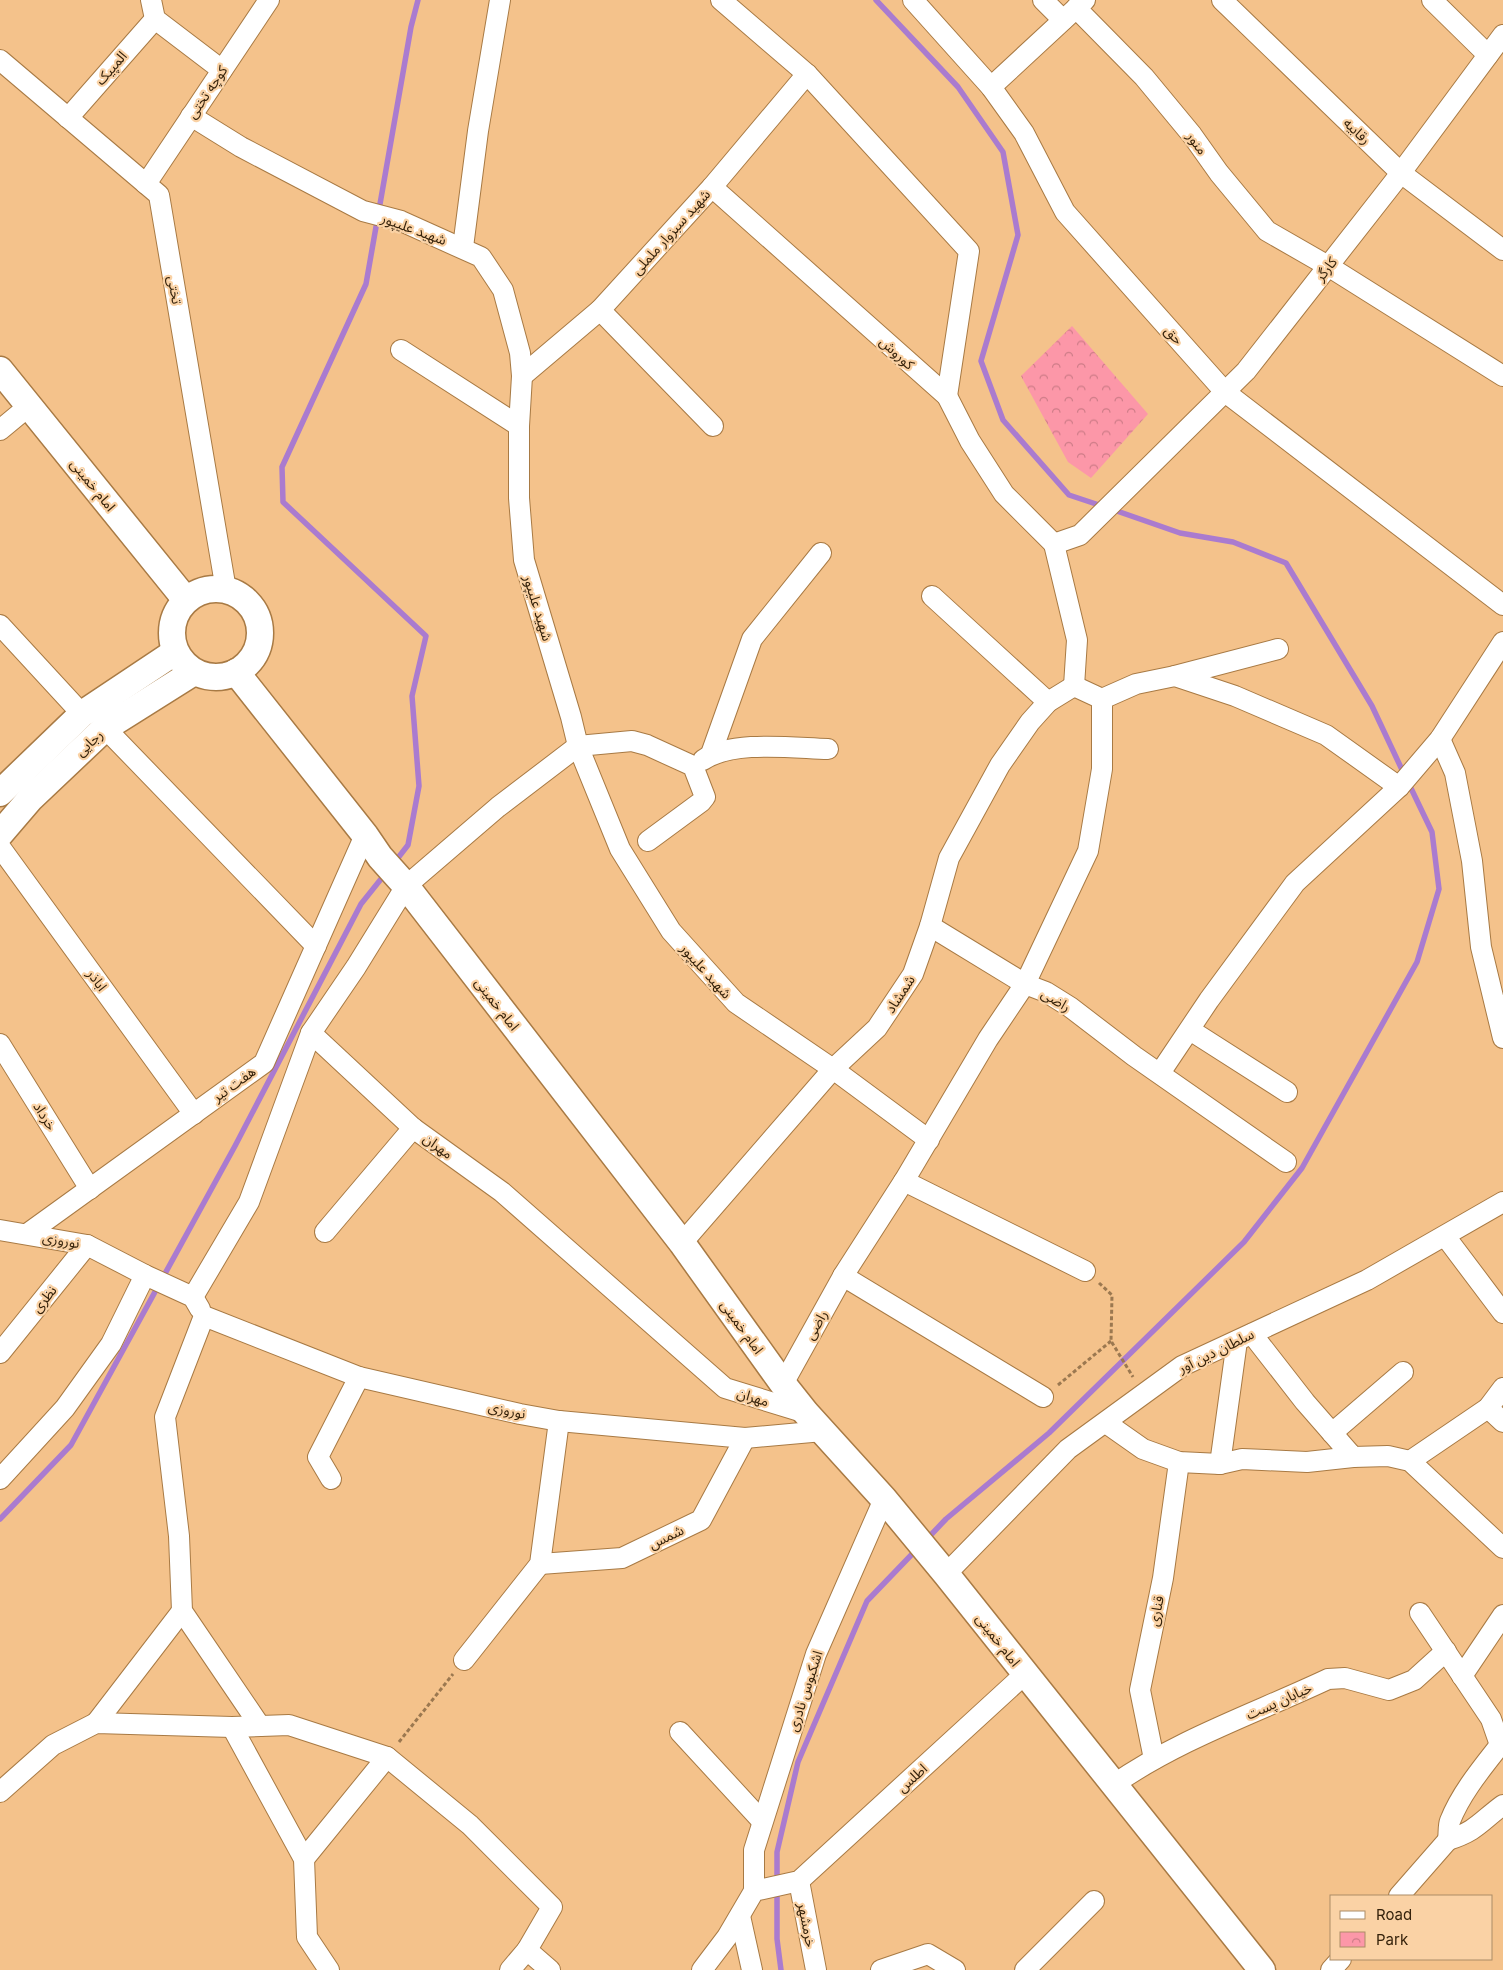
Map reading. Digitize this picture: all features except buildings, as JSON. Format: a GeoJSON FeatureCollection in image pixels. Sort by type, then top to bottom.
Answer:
{"type":"FeatureCollection","features":[{"type":"Feature","properties":{"kind":"main road","name":"امام خمینی"},"geometry":{"type":"LineString","coordinates":[[0,370],[186,600]]}},
{"type":"Feature","properties":{"kind":"main road"},"geometry":{"type":"LineString","coordinates":[[211,589],[226,590],[240,596],[251,606],[258,620],[260,635],[257,650],[248,663],[236,672],[222,677],[208,677],[194,672],[183,664],[175,652],[172,624],[177,611],[186,600],[198,592],[211,589]]}},
{"type":"Feature","properties":{"kind":"main road","name":"رجایی"},"geometry":{"type":"LineString","coordinates":[[0,793],[82,714],[175,652]]}},
{"type":"Feature","properties":{"kind":"main road","name":"رجایی"},"geometry":{"type":"LineString","coordinates":[[0,834],[30,799],[105,728],[194,672]]}},
{"type":"Feature","properties":{"kind":"main road","name":"امام خمینی"},"geometry":{"type":"LineString","coordinates":[[236,672],[365,834],[380,857],[403,882],[682,1243],[784,1384],[903,1522],[1262,1970]]}},
{"type":"Feature","properties":{"kind":"street","name":"کوچه تختی"},"geometry":{"type":"LineString","coordinates":[[146,184],[268,0]]}},
{"type":"Feature","properties":{"kind":"street"},"geometry":{"type":"LineString","coordinates":[[464,248],[478,131],[500,0]]}},
{"type":"Feature","properties":{"kind":"street"},"geometry":{"type":"LineString","coordinates":[[721,0],[807,74],[969,251],[947,396]]}},
{"type":"Feature","properties":{"kind":"street","name":"حق"},"geometry":{"type":"LineString","coordinates":[[913,0],[991,87],[1024,133],[1065,212],[1225,392],[1503,605]]}},
{"type":"Feature","properties":{"kind":"street","name":"منور"},"geometry":{"type":"LineString","coordinates":[[1043,0],[1074,10],[1144,78],[1192,134],[1219,173],[1267,231],[1328,266],[1503,376]]}},
{"type":"Feature","properties":{"kind":"street","name":"رقابیه"},"geometry":{"type":"LineString","coordinates":[[1222,0],[1401,173],[1503,250]]}},
{"type":"Feature","properties":{"kind":"street"},"geometry":{"type":"LineString","coordinates":[[1432,0],[1488,55]]}},
{"type":"Feature","properties":{"kind":"street"},"geometry":{"type":"LineString","coordinates":[[153,10],[222,70]]}},
{"type":"Feature","properties":{"kind":"street","name":"المپیک"},"geometry":{"type":"LineString","coordinates":[[68,118],[153,10]]}},
{"type":"Feature","properties":{"kind":"street"},"geometry":{"type":"LineString","coordinates":[[991,87],[1074,10]]}},
{"type":"Feature","properties":{"kind":"street","name":"کارگر"},"geometry":{"type":"LineString","coordinates":[[1054,544],[1080,535],[1246,371],[1401,173],[1503,35]]}},
{"type":"Feature","properties":{"kind":"street","name":"تختی"},"geometry":{"type":"LineString","coordinates":[[0,60],[159,195],[226,590]]}},
{"type":"Feature","properties":{"kind":"street","name":"شهید سبزوار ململی"},"geometry":{"type":"LineString","coordinates":[[522,376],[600,310],[712,187],[807,74]]}},
{"type":"Feature","properties":{"kind":"street","name":"شهید علیپور"},"geometry":{"type":"LineString","coordinates":[[191,116],[241,147],[363,211],[401,221],[481,257],[503,290],[520,353],[522,376],[519,426],[519,498],[524,560],[578,746],[620,849],[671,931],[736,1003],[834,1069],[929,1140]]}},
{"type":"Feature","properties":{"kind":"street","name":"کوروش"},"geometry":{"type":"LineString","coordinates":[[712,187],[947,396],[970,441],[1004,494],[1054,544]]}},
{"type":"Feature","properties":{"kind":"street"},"geometry":{"type":"LineString","coordinates":[[600,310],[713,426]]}},
{"type":"Feature","properties":{"kind":"street"},"geometry":{"type":"LineString","coordinates":[[401,350],[519,426]]}},
{"type":"Feature","properties":{"kind":"street"},"geometry":{"type":"LineString","coordinates":[[0,430],[29,406]]}},
{"type":"Feature","properties":{"kind":"street"},"geometry":{"type":"LineString","coordinates":[[1054,544],[1077,640],[1074,686],[1102,699],[1136,684],[1175,676],[1278,649]]}},
{"type":"Feature","properties":{"kind":"street"},"geometry":{"type":"LineString","coordinates":[[711,754],[752,639],[821,553]]}},
{"type":"Feature","properties":{"kind":"street"},"geometry":{"type":"LineString","coordinates":[[932,596],[1048,702]]}},
{"type":"Feature","properties":{"kind":"street"},"geometry":{"type":"LineString","coordinates":[[0,625],[82,714]]}},
{"type":"Feature","properties":{"kind":"street"},"geometry":{"type":"LineString","coordinates":[[1160,1073],[1209,1000],[1295,883],[1399,787],[1440,739],[1503,642]]}},
{"type":"Feature","properties":{"kind":"street"},"geometry":{"type":"LineString","coordinates":[[1175,676],[1234,696],[1326,735],[1399,787]]}},
{"type":"Feature","properties":{"kind":"street","name":"شمشاد"},"geometry":{"type":"LineString","coordinates":[[682,1243],[834,1069],[877,1028],[914,974],[949,858],[1000,765],[1030,722],[1048,702],[1074,686]]}},
{"type":"Feature","properties":{"kind":"street"},"geometry":{"type":"LineString","coordinates":[[930,926],[1025,984],[1088,851],[1102,769],[1102,699]]}},
{"type":"Feature","properties":{"kind":"street"},"geometry":{"type":"LineString","coordinates":[[105,728],[316,946]]}},
{"type":"Feature","properties":{"kind":"street"},"geometry":{"type":"LineString","coordinates":[[1440,739],[1457,782],[1472,861],[1481,947],[1503,1038]]}},
{"type":"Feature","properties":{"kind":"street"},"geometry":{"type":"LineString","coordinates":[[260,1726],[182,1611],[180,1536],[165,1417],[204,1316],[193,1297],[249,1202],[311,1033],[356,967],[403,882],[578,746],[632,740],[692,766],[705,797],[702,802],[648,841]]}},
{"type":"Feature","properties":{"kind":"street"},"geometry":{"type":"LineString","coordinates":[[692,766],[711,754],[741,747],[828,748]]}},
{"type":"Feature","properties":{"kind":"street","name":"هفت تیر"},"geometry":{"type":"LineString","coordinates":[[27,1234],[264,1063],[365,834]]}},
{"type":"Feature","properties":{"kind":"street","name":"اباذر"},"geometry":{"type":"LineString","coordinates":[[0,847],[194,1114]]}},
{"type":"Feature","properties":{"kind":"street","name":"راضی"},"geometry":{"type":"LineString","coordinates":[[784,1384],[843,1276],[904,1181],[988,1039],[1025,984],[1046,992],[1070,1007],[1286,1162]]}},
{"type":"Feature","properties":{"kind":"street"},"geometry":{"type":"LineString","coordinates":[[1190,1030],[1287,1092]]}},
{"type":"Feature","properties":{"kind":"street","name":"مهران"},"geometry":{"type":"LineString","coordinates":[[311,1033],[413,1128],[502,1192],[725,1388],[815,1422]]}},
{"type":"Feature","properties":{"kind":"street","name":"خرداد"},"geometry":{"type":"LineString","coordinates":[[0,1044],[90,1189]]}},
{"type":"Feature","properties":{"kind":"street"},"geometry":{"type":"LineString","coordinates":[[325,1232],[413,1128]]}},
{"type":"Feature","properties":{"kind":"street"},"geometry":{"type":"LineString","coordinates":[[904,1181],[1085,1271]]}},
{"type":"Feature","properties":{"kind":"street","name":"سلطان دین آور"},"geometry":{"type":"LineString","coordinates":[[938,1565],[1068,1449],[1182,1366],[1367,1280],[1503,1202]]}},
{"type":"Feature","properties":{"kind":"street","name":"نوروزی"},"geometry":{"type":"LineString","coordinates":[[0,1230],[87,1245],[171,1288],[193,1297]]}},
{"type":"Feature","properties":{"kind":"street"},"geometry":{"type":"LineString","coordinates":[[1445,1236],[1503,1313]]}},
{"type":"Feature","properties":{"kind":"street","name":"نظری"},"geometry":{"type":"LineString","coordinates":[[0,1353],[87,1245]]}},
{"type":"Feature","properties":{"kind":"street"},"geometry":{"type":"LineString","coordinates":[[0,1479],[64,1408],[111,1344],[145,1275]]}},
{"type":"Feature","properties":{"kind":"street"},"geometry":{"type":"LineString","coordinates":[[843,1276],[1044,1397]]}},
{"type":"Feature","properties":{"kind":"street","name":"نوروزی"},"geometry":{"type":"LineString","coordinates":[[204,1316],[359,1376],[520,1414],[559,1421],[745,1438],[815,1422]]}},
{"type":"Feature","properties":{"kind":"street"},"geometry":{"type":"LineString","coordinates":[[1244,1338],[1353,1456]]}},
{"type":"Feature","properties":{"kind":"street"},"geometry":{"type":"LineString","coordinates":[[1220,1464],[1244,1338]]}},
{"type":"Feature","properties":{"kind":"street"},"geometry":{"type":"LineString","coordinates":[[1332,1433],[1403,1372]]}},
{"type":"Feature","properties":{"kind":"street"},"geometry":{"type":"LineString","coordinates":[[331,1479],[318,1457],[359,1376]]}},
{"type":"Feature","properties":{"kind":"street"},"geometry":{"type":"LineString","coordinates":[[1410,1461],[1488,1408],[1503,1388]]}},
{"type":"Feature","properties":{"kind":"street"},"geometry":{"type":"LineString","coordinates":[[1488,1408],[1503,1422]]}},
{"type":"Feature","properties":{"kind":"street"},"geometry":{"type":"LineString","coordinates":[[464,1660],[540,1564],[559,1421]]}},
{"type":"Feature","properties":{"kind":"street"},"geometry":{"type":"LineString","coordinates":[[1106,1423],[1142,1449],[1180,1462],[1220,1464],[1242,1459],[1307,1462],[1353,1456],[1388,1456],[1410,1461],[1503,1548]]}},
{"type":"Feature","properties":{"kind":"street","name":"شمس"},"geometry":{"type":"LineString","coordinates":[[540,1564],[622,1558],[701,1520],[745,1438]]}},
{"type":"Feature","properties":{"kind":"street","name":"قناری"},"geometry":{"type":"LineString","coordinates":[[1154,1759],[1140,1690],[1163,1578],[1180,1462]]}},
{"type":"Feature","properties":{"kind":"street","name":"اشکبوس نادری"},"geometry":{"type":"LineString","coordinates":[[754,1891],[754,1850],[816,1654],[884,1499]]}},
{"type":"Feature","properties":{"kind":"street"},"geometry":{"type":"LineString","coordinates":[[0,1792],[53,1745],[96,1723],[182,1611]]}},
{"type":"Feature","properties":{"kind":"street"},"geometry":{"type":"LineString","coordinates":[[1420,1613],[1491,1719],[1502,1744],[1465,1793],[1449,1822],[1448,1840]]}},
{"type":"Feature","properties":{"kind":"street"},"geometry":{"type":"LineString","coordinates":[[1462,1676],[1503,1615]]}},
{"type":"Feature","properties":{"kind":"street","name":"خیابان پست"},"geometry":{"type":"LineString","coordinates":[[1113,1785],[1180,1745],[1328,1679],[1345,1678],[1389,1690],[1414,1680],[1446,1652]]}},
{"type":"Feature","properties":{"kind":"street","name":"اطلس"},"geometry":{"type":"LineString","coordinates":[[799,1881],[1025,1674]]}},
{"type":"Feature","properties":{"kind":"street"},"geometry":{"type":"LineString","coordinates":[[96,1723],[232,1727],[289,1725],[387,1757],[470,1825],[552,1907],[527,1950],[510,1970]]}},
{"type":"Feature","properties":{"kind":"street"},"geometry":{"type":"LineString","coordinates":[[232,1727],[304,1859],[307,1937],[329,1970]]}},
{"type":"Feature","properties":{"kind":"street"},"geometry":{"type":"LineString","coordinates":[[680,1732],[762,1821]]}},
{"type":"Feature","properties":{"kind":"street"},"geometry":{"type":"LineString","coordinates":[[304,1859],[387,1757]]}},
{"type":"Feature","properties":{"kind":"street"},"geometry":{"type":"LineString","coordinates":[[1400,1895],[1448,1840],[1465,1835],[1478,1827],[1503,1805]]}},
{"type":"Feature","properties":{"kind":"street"},"geometry":{"type":"LineString","coordinates":[[702,1970],[727,1937],[754,1891],[799,1881]]}},
{"type":"Feature","properties":{"kind":"street","name":"خرمشهر"},"geometry":{"type":"LineString","coordinates":[[799,1881],[816,1970]]}},
{"type":"Feature","properties":{"kind":"street"},"geometry":{"type":"LineString","coordinates":[[1025,1970],[1094,1901]]}},
{"type":"Feature","properties":{"kind":"street"},"geometry":{"type":"LineString","coordinates":[[740,1916],[752,1970]]}},
{"type":"Feature","properties":{"kind":"street"},"geometry":{"type":"LineString","coordinates":[[527,1950],[550,1970]]}},
{"type":"Feature","properties":{"kind":"street"},"geometry":{"type":"LineString","coordinates":[[881,1970],[928,1954],[955,1970]]}},
{"type":"Feature","properties":{"kind":"street"},"geometry":{"type":"LineString","coordinates":[[1331,1970],[1340,1960]]}},
{"type":"Feature","properties":{"kind":"path"},"geometry":{"type":"LineString","coordinates":[[1085,1271],[1112,1295],[1111,1341],[1143,1394]]}},
{"type":"Feature","properties":{"kind":"path"},"geometry":{"type":"LineString","coordinates":[[1044,1397],[1111,1341]]}},
{"type":"Feature","properties":{"kind":"path"},"geometry":{"type":"LineString","coordinates":[[387,1757],[464,1660]]}},
{"type":"Feature","properties":{"kind":"green space"},"geometry":{"type":"Polygon","coordinates":[[[1072,326],[1148,414],[1091,478],[1068,462],[1021,376],[1072,326]]]}},
{"type":"Feature","properties":{"kind":"waterway"},"geometry":{"type":"LineString","coordinates":[[394,863],[408,845],[419,786],[412,696],[426,636],[283,502],[282,467],[366,284],[411,27],[418,0]]}},
{"type":"Feature","properties":{"kind":"waterway"},"geometry":{"type":"LineString","coordinates":[[876,0],[958,87],[1003,152],[1018,235],[981,361],[1003,420],[1069,495],[1102,506]]}},
{"type":"Feature","properties":{"kind":"waterway"},"geometry":{"type":"LineString","coordinates":[[1111,509],[1180,533],[1233,542],[1286,563],[1372,706],[1404,774]]}},
{"type":"Feature","properties":{"kind":"waterway"},"geometry":{"type":"LineString","coordinates":[[927,1539],[946,1519],[1049,1433],[1244,1242],[1302,1168],[1417,962],[1439,889],[1432,832],[1408,782]]}},
{"type":"Feature","properties":{"kind":"waterway"},"geometry":{"type":"LineString","coordinates":[[0,1519],[71,1445],[235,1146],[361,904],[385,874]]}},
{"type":"Feature","properties":{"kind":"waterway"},"geometry":{"type":"LineString","coordinates":[[781,1970],[777,1939],[777,1852],[798,1762],[867,1601],[917,1549]]}}]}
